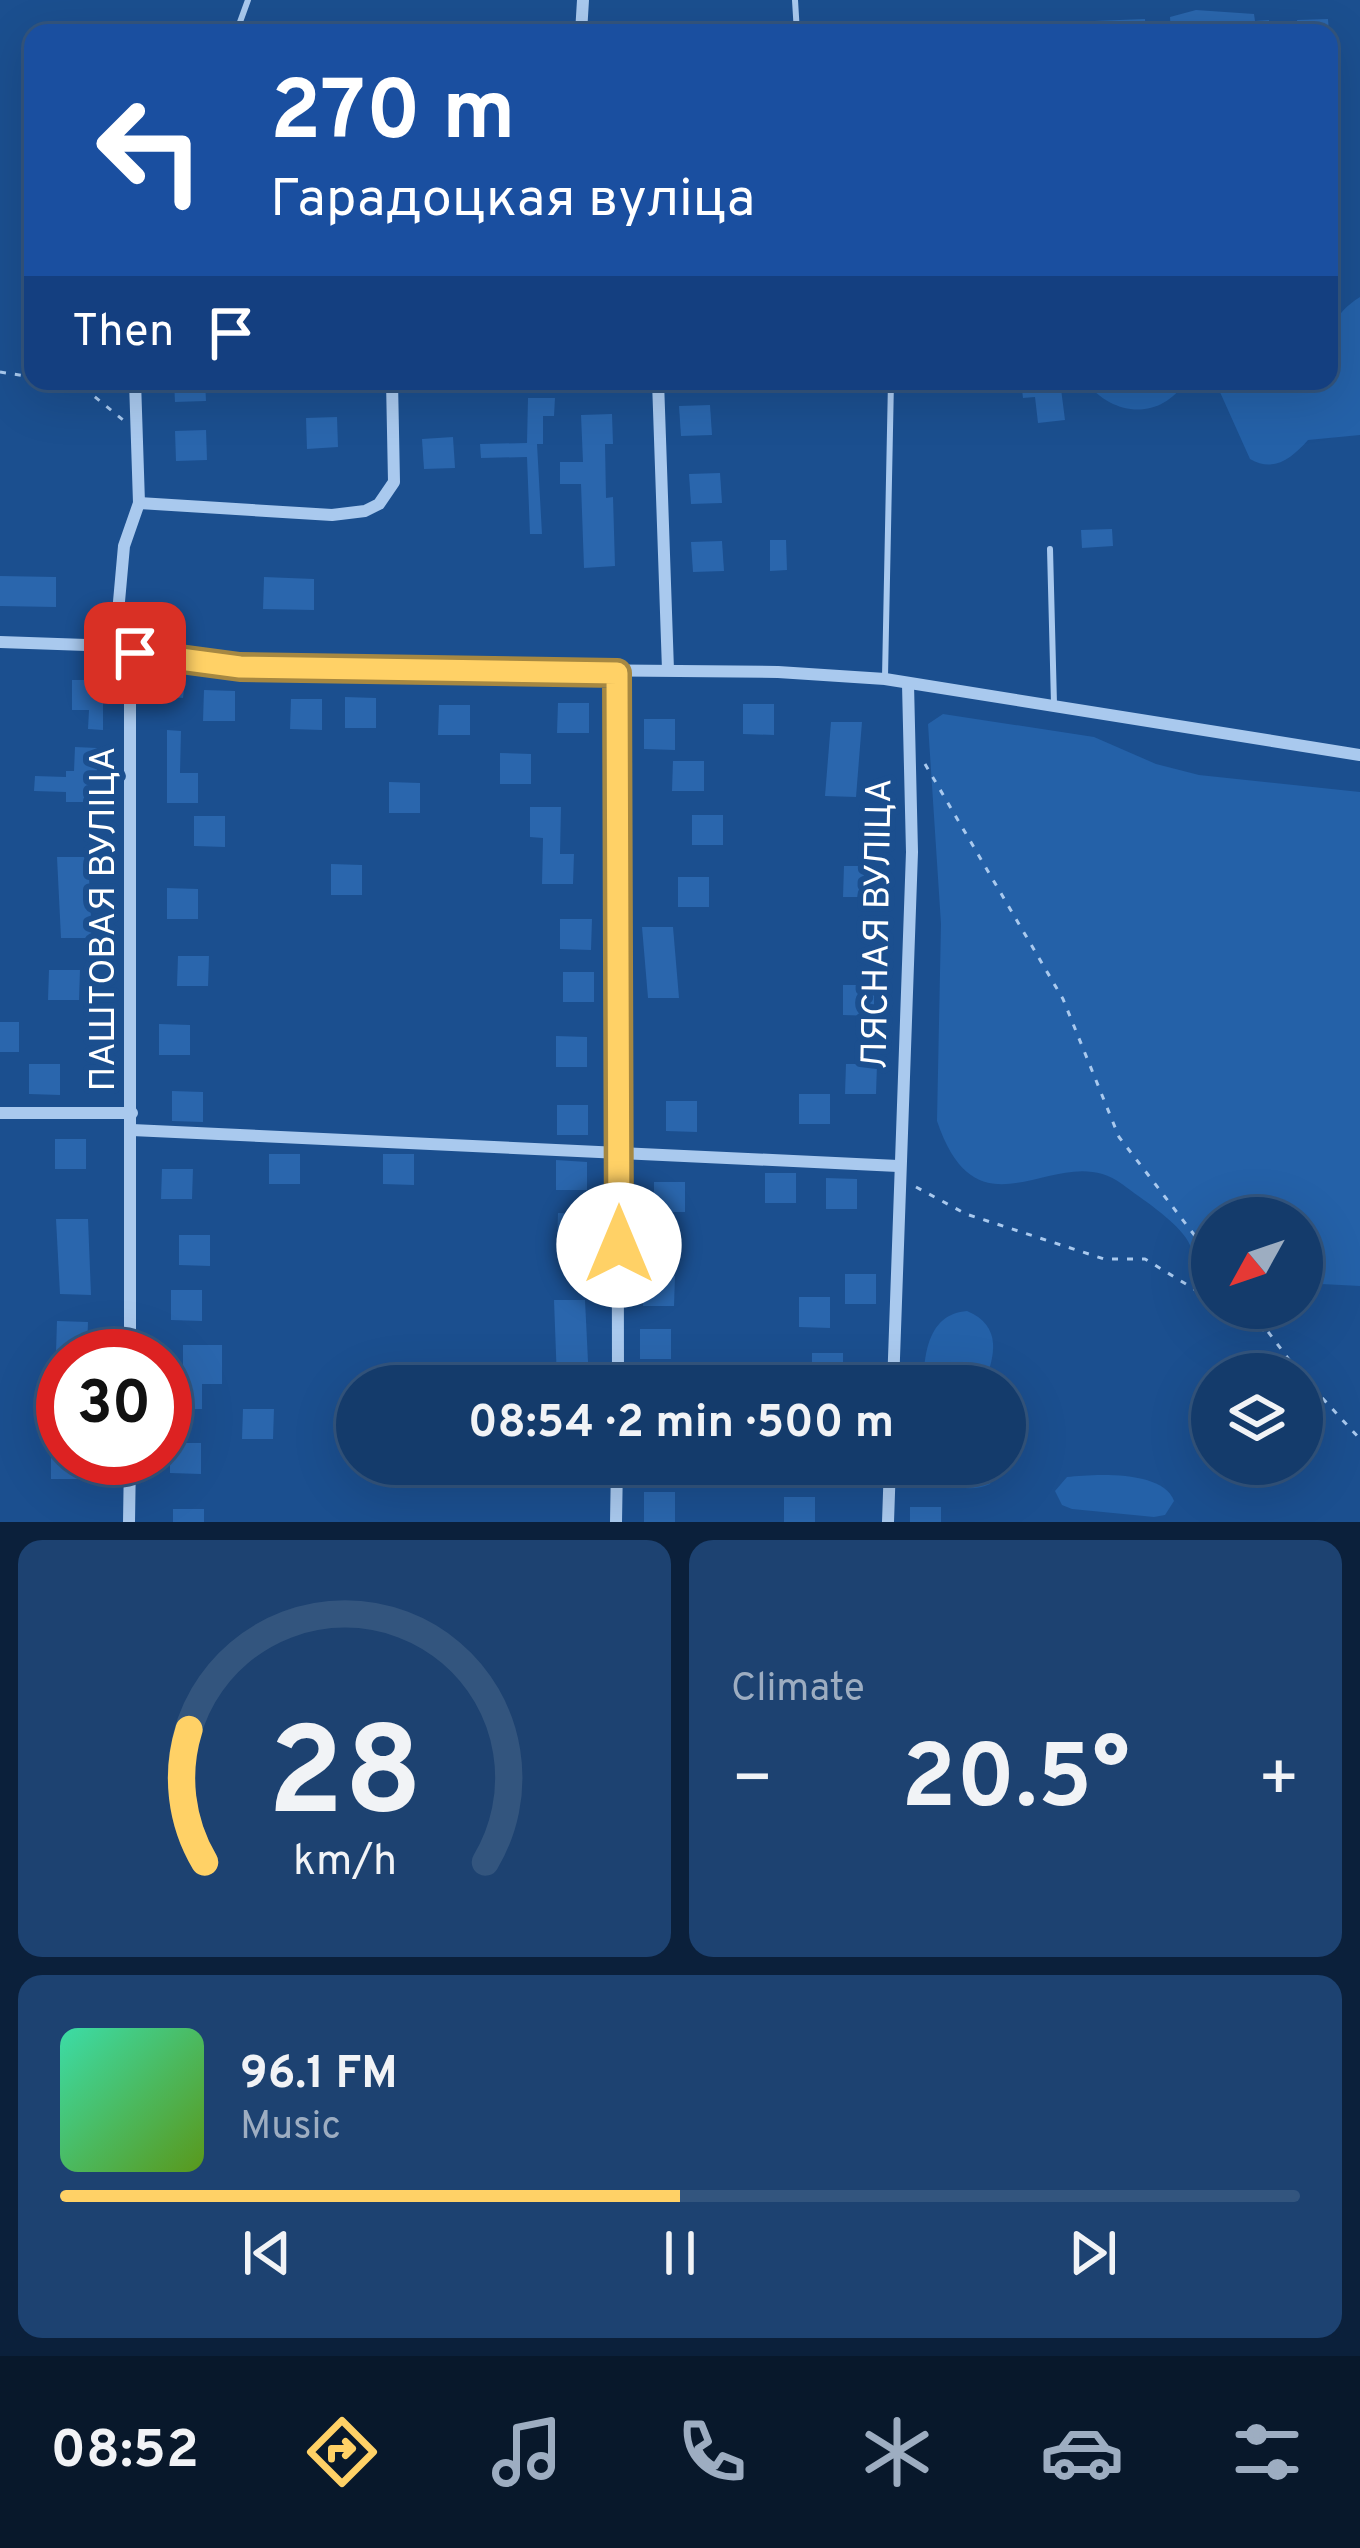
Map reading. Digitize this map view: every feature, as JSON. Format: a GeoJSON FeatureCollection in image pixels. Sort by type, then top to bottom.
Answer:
{"type":"FeatureCollection","features":[{"type":"Feature","properties":{"kind":"street"},"geometry":{"type":"LineString","coordinates":[[115,646],[124,546],[139,503],[135,390]]}},
{"type":"Feature","properties":{"kind":"street"},"geometry":{"type":"LineString","coordinates":[[139,503],[332,514],[364,511],[379,504],[394,482],[392,390]]}},
{"type":"Feature","properties":{"kind":"street"},"geometry":{"type":"LineString","coordinates":[[658,390],[668,670]]}},
{"type":"Feature","properties":{"kind":"street"},"geometry":{"type":"LineString","coordinates":[[0,642],[115,646],[240,667],[668,670],[885,679],[1360,755]]}},
{"type":"Feature","properties":{"kind":"street","name":"ПАШТОВАЯ ВУЛІЦА"},"geometry":{"type":"LineString","coordinates":[[130,1329],[130,698],[135,653]]}},
{"type":"Feature","properties":{"kind":"street"},"geometry":{"type":"LineString","coordinates":[[617,673],[618,1365]]}},
{"type":"Feature","properties":{"kind":"street","name":"ЛЯСНАЯ ВУЛІЦА"},"geometry":{"type":"LineString","coordinates":[[893,1365],[912,852],[908,684]]}},
{"type":"Feature","properties":{"kind":"street","name":"ПАШТОВАЯ ВУЛІЦА"},"geometry":{"type":"LineString","coordinates":[[0,1113],[132,1113]]}},
{"type":"Feature","properties":{"kind":"street","name":"ПАШТОВАЯ ВУЛІЦА"},"geometry":{"type":"LineString","coordinates":[[132,1130],[620,1150]]}},
{"type":"Feature","properties":{"kind":"street"},"geometry":{"type":"LineString","coordinates":[[620,1150],[898,1172]]}},
{"type":"Feature","properties":{"kind":"street"},"geometry":{"type":"LineString","coordinates":[[129,1522],[130,1485]]}},
{"type":"Feature","properties":{"kind":"street"},"geometry":{"type":"LineString","coordinates":[[616,1522],[617,1485]]}},
{"type":"Feature","properties":{"kind":"street"},"geometry":{"type":"LineString","coordinates":[[888,1522],[889,1485]]}},
{"type":"Feature","properties":{"kind":"lane"},"geometry":{"type":"LineString","coordinates":[[885,679],[891,390]]}},
{"type":"Feature","properties":{"kind":"lane"},"geometry":{"type":"LineString","coordinates":[[1050,549],[1054,704]]}},
{"type":"Feature","properties":{"kind":"path"},"geometry":{"type":"LineString","coordinates":[[87,390],[137,431]]}},
{"type":"Feature","properties":{"kind":"path"},"geometry":{"type":"LineString","coordinates":[[906,732],[1063,999],[1119,1137],[1191,1231]]}},
{"type":"Feature","properties":{"kind":"path"},"geometry":{"type":"LineString","coordinates":[[898,1172],[966,1214],[1104,1259],[1145,1259],[1191,1287]]}},
{"type":"Feature","properties":{"kind":"path"},"geometry":{"type":"LineString","coordinates":[[1262,1329],[1273,1338]]}},
{"type":"Feature","properties":{"kind":"path"},"geometry":{"type":"LineString","coordinates":[[1266,1329],[1284,1353]]}},
{"type":"Feature","properties":{"kind":"path"},"geometry":{"type":"LineString","coordinates":[[1323,1399],[1360,1439]]}},
{"type":"Feature","properties":{"kind":"shaded area"},"geometry":{"type":"Polygon","coordinates":[[[1360,297],[1360,435],[1308,440],[1275,464],[1250,459],[1219,390],[1338,390],[1338,317],[1360,297]]]}},
{"type":"Feature","properties":{"kind":"shaded area"},"geometry":{"type":"Polygon","coordinates":[[[1093,390],[1178,390],[1163,403],[1136,410],[1093,390]]]}},
{"type":"Feature","properties":{"kind":"shaded area"},"geometry":{"type":"Polygon","coordinates":[[[943,714],[1094,737],[1156,764],[1199,775],[1360,792],[1360,1286],[1323,1284],[1323,1197],[1191,1197],[1191,1247],[1165,1216],[1122,1184],[1097,1173],[1072,1172],[998,1184],[975,1178],[955,1158],[937,1121],[941,924],[928,724],[943,714]]]}},
{"type":"Feature","properties":{"kind":"shaded area"},"geometry":{"type":"Polygon","coordinates":[[[967,1311],[986,1325],[993,1343],[991,1365],[925,1365],[936,1328],[954,1314],[967,1311]]]}},
{"type":"Feature","properties":{"kind":"shaded area"},"geometry":{"type":"Polygon","coordinates":[[[1067,1477],[1143,1479],[1167,1491],[1174,1501],[1165,1515],[1154,1517],[1072,1509],[1062,1505],[1055,1491],[1067,1477]]]}},
{"type":"Feature","properties":{"kind":"building"},"geometry":{"type":"Polygon","coordinates":[[[1196,10],[1254,14],[1255,21],[1269,20],[1269,24],[1170,24],[1170,17],[1196,10]]]}},
{"type":"Feature","properties":{"kind":"building"},"geometry":{"type":"Polygon","coordinates":[[[1145,19],[1145,24],[1094,24],[1145,19]]]}},
{"type":"Feature","properties":{"kind":"building"},"geometry":{"type":"Polygon","coordinates":[[[1328,19],[1328,24],[1297,24],[1297,20],[1328,19]]]}},
{"type":"Feature","properties":{"kind":"building"},"geometry":{"type":"Polygon","coordinates":[[[174,390],[205,390],[206,401],[175,402],[174,390]]]}},
{"type":"Feature","properties":{"kind":"building"},"geometry":{"type":"Polygon","coordinates":[[[1022,390],[1061,390],[1065,420],[1038,423],[1035,397],[1023,398],[1022,390]]]}},
{"type":"Feature","properties":{"kind":"building"},"geometry":{"type":"Polygon","coordinates":[[[528,398],[555,398],[554,416],[543,416],[543,444],[537,444],[542,534],[530,534],[527,457],[481,458],[480,444],[527,443],[528,398]]]}},
{"type":"Feature","properties":{"kind":"building"},"geometry":{"type":"Polygon","coordinates":[[[710,405],[712,435],[681,436],[679,406],[710,405]]]}},
{"type":"Feature","properties":{"kind":"building"},"geometry":{"type":"Polygon","coordinates":[[[612,414],[613,444],[605,444],[606,498],[613,497],[615,566],[584,568],[581,484],[560,484],[560,462],[583,462],[581,415],[612,414]]]}},
{"type":"Feature","properties":{"kind":"building"},"geometry":{"type":"Polygon","coordinates":[[[337,417],[338,447],[307,449],[306,418],[337,417]]]}},
{"type":"Feature","properties":{"kind":"building"},"geometry":{"type":"Polygon","coordinates":[[[206,430],[207,460],[176,461],[175,431],[206,430]]]}},
{"type":"Feature","properties":{"kind":"building"},"geometry":{"type":"Polygon","coordinates":[[[453,437],[455,468],[424,469],[422,439],[453,437]]]}},
{"type":"Feature","properties":{"kind":"building"},"geometry":{"type":"Polygon","coordinates":[[[720,473],[722,503],[691,504],[689,474],[720,473]]]}},
{"type":"Feature","properties":{"kind":"building"},"geometry":{"type":"Polygon","coordinates":[[[1112,529],[1113,546],[1082,548],[1081,530],[1112,529]]]}},
{"type":"Feature","properties":{"kind":"building"},"geometry":{"type":"Polygon","coordinates":[[[770,540],[786,540],[787,570],[770,571],[770,540]]]}},
{"type":"Feature","properties":{"kind":"building"},"geometry":{"type":"Polygon","coordinates":[[[722,541],[724,571],[693,572],[691,542],[722,541]]]}},
{"type":"Feature","properties":{"kind":"building"},"geometry":{"type":"Polygon","coordinates":[[[0,576],[56,577],[56,607],[0,606],[0,576]]]}},
{"type":"Feature","properties":{"kind":"building"},"geometry":{"type":"Polygon","coordinates":[[[264,577],[314,579],[314,610],[263,609],[264,577]]]}},
{"type":"Feature","properties":{"kind":"building"},"geometry":{"type":"Polygon","coordinates":[[[156,679],[185,681],[183,698],[155,695],[156,679]]]}},
{"type":"Feature","properties":{"kind":"building"},"geometry":{"type":"Polygon","coordinates":[[[72,680],[103,680],[103,730],[88,729],[89,710],[72,710],[72,680]]]}},
{"type":"Feature","properties":{"kind":"building"},"geometry":{"type":"Polygon","coordinates":[[[204,690],[235,691],[235,721],[203,721],[204,690]]]}},
{"type":"Feature","properties":{"kind":"building"},"geometry":{"type":"Polygon","coordinates":[[[345,697],[376,698],[376,728],[345,728],[345,697]]]}},
{"type":"Feature","properties":{"kind":"building"},"geometry":{"type":"Polygon","coordinates":[[[291,699],[322,699],[322,730],[290,729],[291,699]]]}},
{"type":"Feature","properties":{"kind":"building"},"geometry":{"type":"Polygon","coordinates":[[[558,703],[589,703],[589,733],[557,733],[558,703]]]}},
{"type":"Feature","properties":{"kind":"building"},"geometry":{"type":"Polygon","coordinates":[[[743,704],[774,704],[774,735],[743,734],[743,704]]]}},
{"type":"Feature","properties":{"kind":"building"},"geometry":{"type":"Polygon","coordinates":[[[439,705],[470,705],[470,735],[438,735],[439,705]]]}},
{"type":"Feature","properties":{"kind":"building"},"geometry":{"type":"Polygon","coordinates":[[[644,719],[675,719],[675,750],[644,749],[644,719]]]}},
{"type":"Feature","properties":{"kind":"building"},"geometry":{"type":"Polygon","coordinates":[[[831,722],[862,722],[856,797],[825,796],[831,722]]]}},
{"type":"Feature","properties":{"kind":"building"},"geometry":{"type":"Polygon","coordinates":[[[167,730],[181,731],[180,773],[198,773],[198,803],[167,803],[167,730]]]}},
{"type":"Feature","properties":{"kind":"building"},"geometry":{"type":"Polygon","coordinates":[[[75,747],[97,748],[97,802],[66,802],[66,792],[34,791],[35,776],[66,777],[66,771],[74,771],[75,747]]]}},
{"type":"Feature","properties":{"kind":"building"},"geometry":{"type":"Polygon","coordinates":[[[500,753],[531,754],[531,784],[500,784],[500,753]]]}},
{"type":"Feature","properties":{"kind":"building"},"geometry":{"type":"Polygon","coordinates":[[[673,761],[704,761],[704,791],[672,791],[673,761]]]}},
{"type":"Feature","properties":{"kind":"building"},"geometry":{"type":"Polygon","coordinates":[[[389,782],[420,783],[420,813],[389,813],[389,782]]]}},
{"type":"Feature","properties":{"kind":"building"},"geometry":{"type":"Polygon","coordinates":[[[530,807],[561,807],[560,854],[574,854],[573,884],[542,884],[543,838],[530,837],[530,807]]]}},
{"type":"Feature","properties":{"kind":"building"},"geometry":{"type":"Polygon","coordinates":[[[692,815],[723,815],[723,845],[692,845],[692,815]]]}},
{"type":"Feature","properties":{"kind":"building"},"geometry":{"type":"Polygon","coordinates":[[[194,816],[225,816],[225,847],[194,846],[194,816]]]}},
{"type":"Feature","properties":{"kind":"building"},"geometry":{"type":"Polygon","coordinates":[[[57,857],[88,857],[92,938],[61,938],[57,857]]]}},
{"type":"Feature","properties":{"kind":"building"},"geometry":{"type":"Polygon","coordinates":[[[331,864],[362,865],[362,895],[331,895],[331,864]]]}},
{"type":"Feature","properties":{"kind":"building"},"geometry":{"type":"Polygon","coordinates":[[[844,866],[875,866],[874,897],[843,897],[844,866]]]}},
{"type":"Feature","properties":{"kind":"building"},"geometry":{"type":"Polygon","coordinates":[[[678,877],[709,877],[709,907],[678,907],[678,877]]]}},
{"type":"Feature","properties":{"kind":"building"},"geometry":{"type":"Polygon","coordinates":[[[167,888],[198,889],[198,919],[167,919],[167,888]]]}},
{"type":"Feature","properties":{"kind":"building"},"geometry":{"type":"Polygon","coordinates":[[[560,919],[592,919],[591,950],[560,949],[560,919]]]}},
{"type":"Feature","properties":{"kind":"building"},"geometry":{"type":"Polygon","coordinates":[[[642,927],[673,927],[679,998],[648,998],[642,927]]]}},
{"type":"Feature","properties":{"kind":"building"},"geometry":{"type":"Polygon","coordinates":[[[178,956],[209,956],[208,986],[177,986],[178,956]]]}},
{"type":"Feature","properties":{"kind":"building"},"geometry":{"type":"Polygon","coordinates":[[[49,970],[80,970],[79,1000],[48,1000],[49,970]]]}},
{"type":"Feature","properties":{"kind":"building"},"geometry":{"type":"Polygon","coordinates":[[[563,972],[594,972],[594,1002],[563,1002],[563,972]]]}},
{"type":"Feature","properties":{"kind":"building"},"geometry":{"type":"Polygon","coordinates":[[[843,985],[874,985],[874,1016],[843,1015],[843,985]]]}},
{"type":"Feature","properties":{"kind":"building"},"geometry":{"type":"Polygon","coordinates":[[[0,1022],[19,1022],[19,1052],[0,1052],[0,1022]]]}},
{"type":"Feature","properties":{"kind":"building"},"geometry":{"type":"Polygon","coordinates":[[[159,1024],[190,1025],[190,1055],[159,1055],[159,1024]]]}},
{"type":"Feature","properties":{"kind":"building"},"geometry":{"type":"Polygon","coordinates":[[[556,1036],[587,1037],[587,1067],[556,1067],[556,1036]]]}},
{"type":"Feature","properties":{"kind":"building"},"geometry":{"type":"Polygon","coordinates":[[[29,1064],[60,1064],[60,1095],[29,1094],[29,1064]]]}},
{"type":"Feature","properties":{"kind":"building"},"geometry":{"type":"Polygon","coordinates":[[[846,1064],[877,1064],[876,1094],[845,1094],[846,1064]]]}},
{"type":"Feature","properties":{"kind":"building"},"geometry":{"type":"Polygon","coordinates":[[[172,1091],[203,1092],[203,1122],[172,1121],[172,1091]]]}},
{"type":"Feature","properties":{"kind":"building"},"geometry":{"type":"Polygon","coordinates":[[[799,1094],[830,1094],[830,1124],[799,1124],[799,1094]]]}},
{"type":"Feature","properties":{"kind":"building"},"geometry":{"type":"Polygon","coordinates":[[[666,1101],[697,1101],[697,1132],[666,1131],[666,1101]]]}},
{"type":"Feature","properties":{"kind":"building"},"geometry":{"type":"Polygon","coordinates":[[[557,1105],[588,1105],[588,1135],[557,1135],[557,1105]]]}},
{"type":"Feature","properties":{"kind":"building"},"geometry":{"type":"Polygon","coordinates":[[[55,1139],[86,1139],[86,1169],[55,1169],[55,1139]]]}},
{"type":"Feature","properties":{"kind":"building"},"geometry":{"type":"Polygon","coordinates":[[[269,1154],[300,1154],[300,1184],[269,1184],[269,1154]]]}},
{"type":"Feature","properties":{"kind":"building"},"geometry":{"type":"Polygon","coordinates":[[[383,1154],[414,1154],[414,1185],[383,1184],[383,1154]]]}},
{"type":"Feature","properties":{"kind":"building"},"geometry":{"type":"Polygon","coordinates":[[[556,1160],[587,1162],[587,1190],[556,1190],[556,1160]]]}},
{"type":"Feature","properties":{"kind":"building"},"geometry":{"type":"Polygon","coordinates":[[[162,1169],[193,1169],[192,1199],[161,1199],[162,1169]]]}},
{"type":"Feature","properties":{"kind":"building"},"geometry":{"type":"Polygon","coordinates":[[[765,1173],[796,1173],[796,1203],[765,1203],[765,1173]]]}},
{"type":"Feature","properties":{"kind":"building"},"geometry":{"type":"Polygon","coordinates":[[[826,1178],[857,1179],[857,1209],[826,1209],[826,1178]]]}},
{"type":"Feature","properties":{"kind":"building"},"geometry":{"type":"Polygon","coordinates":[[[654,1182],[685,1182],[685,1212],[654,1212],[654,1182]]]}},
{"type":"Feature","properties":{"kind":"building"},"geometry":{"type":"Polygon","coordinates":[[[558,1213],[589,1214],[589,1244],[557,1244],[558,1213]]]}},
{"type":"Feature","properties":{"kind":"building"},"geometry":{"type":"Polygon","coordinates":[[[56,1219],[88,1219],[91,1295],[60,1294],[56,1219]]]}},
{"type":"Feature","properties":{"kind":"building"},"geometry":{"type":"Polygon","coordinates":[[[179,1235],[210,1235],[210,1266],[179,1265],[179,1235]]]}},
{"type":"Feature","properties":{"kind":"building"},"geometry":{"type":"Polygon","coordinates":[[[845,1274],[876,1274],[876,1304],[845,1304],[845,1274]]]}},
{"type":"Feature","properties":{"kind":"building"},"geometry":{"type":"Polygon","coordinates":[[[644,1276],[675,1276],[674,1306],[643,1306],[644,1276]]]}},
{"type":"Feature","properties":{"kind":"building"},"geometry":{"type":"Polygon","coordinates":[[[171,1290],[202,1290],[202,1321],[171,1320],[171,1290]]]}},
{"type":"Feature","properties":{"kind":"building"},"geometry":{"type":"Polygon","coordinates":[[[799,1297],[830,1297],[830,1328],[799,1327],[799,1297]]]}},
{"type":"Feature","properties":{"kind":"building"},"geometry":{"type":"Polygon","coordinates":[[[554,1300],[585,1300],[588,1365],[556,1365],[554,1300]]]}},
{"type":"Feature","properties":{"kind":"building"},"geometry":{"type":"Polygon","coordinates":[[[57,1321],[88,1322],[88,1329],[57,1329],[57,1321]]]}},
{"type":"Feature","properties":{"kind":"building"},"geometry":{"type":"Polygon","coordinates":[[[640,1329],[671,1329],[671,1359],[640,1359],[640,1329]]]}},
{"type":"Feature","properties":{"kind":"building"},"geometry":{"type":"Polygon","coordinates":[[[192,1345],[222,1345],[222,1384],[202,1384],[202,1409],[192,1409],[192,1345]]]}},
{"type":"Feature","properties":{"kind":"building"},"geometry":{"type":"Polygon","coordinates":[[[812,1353],[843,1353],[843,1365],[812,1365],[812,1353]]]}},
{"type":"Feature","properties":{"kind":"building"},"geometry":{"type":"Polygon","coordinates":[[[243,1409],[274,1409],[273,1439],[242,1439],[243,1409]]]}},
{"type":"Feature","properties":{"kind":"building"},"geometry":{"type":"Polygon","coordinates":[[[192,1443],[201,1443],[201,1474],[192,1474],[192,1443]]]}},
{"type":"Feature","properties":{"kind":"building"},"geometry":{"type":"Polygon","coordinates":[[[644,1492],[675,1492],[675,1522],[644,1522],[644,1492]]]}},
{"type":"Feature","properties":{"kind":"building"},"geometry":{"type":"Polygon","coordinates":[[[784,1497],[815,1497],[815,1522],[784,1522],[784,1497]]]}},
{"type":"Feature","properties":{"kind":"building"},"geometry":{"type":"Polygon","coordinates":[[[910,1507],[941,1507],[941,1522],[910,1522],[910,1507]]]}},
{"type":"Feature","properties":{"kind":"building"},"geometry":{"type":"Polygon","coordinates":[[[173,1509],[204,1509],[204,1522],[173,1522],[173,1509]]]}},
{"type":"Feature","properties":{"kind":"route"},"geometry":{"type":"LineString","coordinates":[[135,653],[240,667],[617,673],[619,1245]]}}]}
